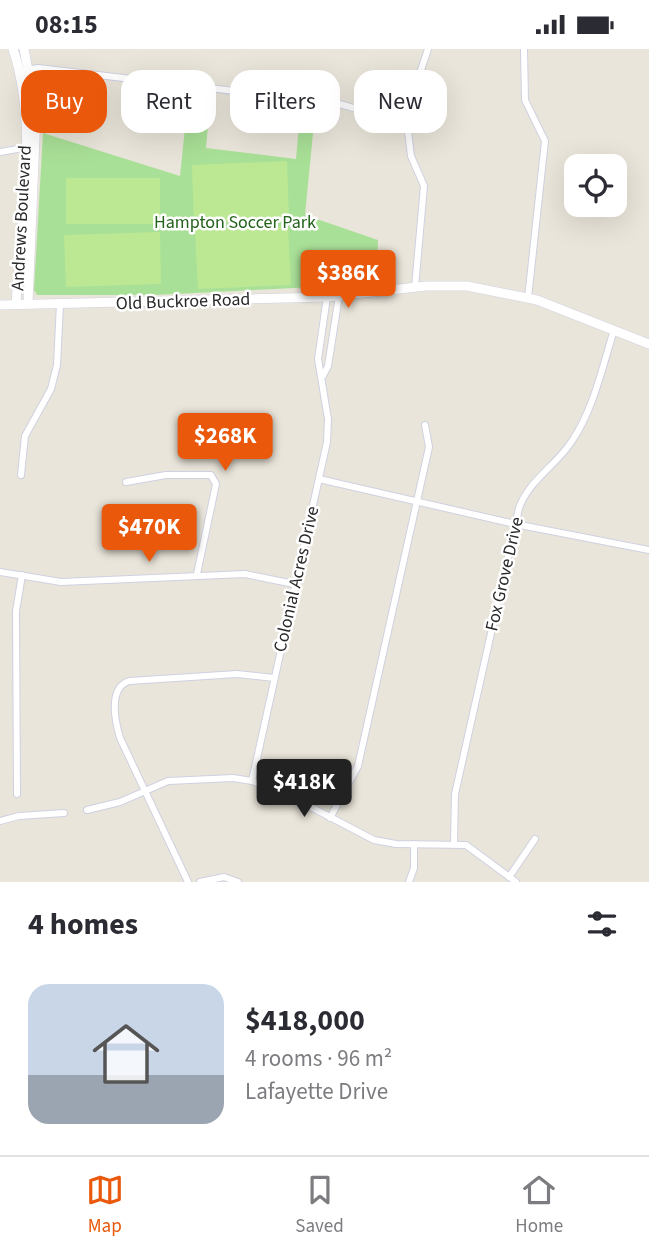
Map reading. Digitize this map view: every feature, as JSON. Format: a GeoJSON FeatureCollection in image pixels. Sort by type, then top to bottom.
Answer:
{"type":"FeatureCollection","features":[{"type":"Feature","properties":{"kind":"main road","name":"Andrews Boulevard"},"geometry":{"type":"LineString","coordinates":[[13,49],[24,70]]}},
{"type":"Feature","properties":{"kind":"main road","name":"Andrews Boulevard"},"geometry":{"type":"LineString","coordinates":[[24,49],[24,70]]}},
{"type":"Feature","properties":{"kind":"main road","name":"Andrews Boulevard"},"geometry":{"type":"LineString","coordinates":[[16,304],[26,133]]}},
{"type":"Feature","properties":{"kind":"main road","name":"Andrews Boulevard"},"geometry":{"type":"LineString","coordinates":[[28,304],[36,133]]}},
{"type":"Feature","properties":{"kind":"main road","name":"Old Buckroe Road"},"geometry":{"type":"LineString","coordinates":[[0,305],[327,297],[415,287],[467,286],[528,298],[649,344]]}},
{"type":"Feature","properties":{"kind":"street"},"geometry":{"type":"LineString","coordinates":[[421,70],[428,49]]}},
{"type":"Feature","properties":{"kind":"street"},"geometry":{"type":"LineString","coordinates":[[524,49],[525,100],[545,141],[528,298]]}},
{"type":"Feature","properties":{"kind":"street"},"geometry":{"type":"LineString","coordinates":[[107,79],[336,103],[354,108]]}},
{"type":"Feature","properties":{"kind":"street"},"geometry":{"type":"LineString","coordinates":[[408,133],[411,156],[424,186],[415,287]]}},
{"type":"Feature","properties":{"kind":"street"},"geometry":{"type":"LineString","coordinates":[[0,152],[36,146]]}},
{"type":"Feature","properties":{"kind":"street","name":"Colonial Acres Drive"},"geometry":{"type":"LineString","coordinates":[[323,376],[328,366],[339,296]]}},
{"type":"Feature","properties":{"kind":"street","name":"Colonial Acres Drive"},"geometry":{"type":"LineString","coordinates":[[252,781],[329,430],[323,376],[318,359],[327,297]]}},
{"type":"Feature","properties":{"kind":"street"},"geometry":{"type":"LineString","coordinates":[[21,475],[25,436],[51,389],[57,365],[60,304]]}},
{"type":"Feature","properties":{"kind":"street","name":"Fox Grove Drive"},"geometry":{"type":"LineString","coordinates":[[454,842],[455,794],[515,524],[529,488],[557,461],[581,426],[614,330]]}},
{"type":"Feature","properties":{"kind":"street"},"geometry":{"type":"LineString","coordinates":[[330,818],[358,766],[429,447],[425,425]]}},
{"type":"Feature","properties":{"kind":"street"},"geometry":{"type":"LineString","coordinates":[[125,482],[166,475],[211,475],[216,484],[197,574]]}},
{"type":"Feature","properties":{"kind":"street"},"geometry":{"type":"LineString","coordinates":[[319,479],[515,524],[649,550]]}},
{"type":"Feature","properties":{"kind":"street"},"geometry":{"type":"LineString","coordinates":[[0,572],[61,582],[98,582],[197,574],[245,575],[294,584]]}},
{"type":"Feature","properties":{"kind":"street"},"geometry":{"type":"LineString","coordinates":[[17,794],[16,611],[22,575]]}},
{"type":"Feature","properties":{"kind":"street"},"geometry":{"type":"LineString","coordinates":[[188,882],[144,791],[117,726],[116,695],[122,684],[237,674],[274,678]]}},
{"type":"Feature","properties":{"kind":"street"},"geometry":{"type":"LineString","coordinates":[[87,810],[120,802],[168,781],[223,777],[252,781],[286,794],[374,840],[414,844],[454,842],[471,847],[512,880],[536,839]]}},
{"type":"Feature","properties":{"kind":"street"},"geometry":{"type":"LineString","coordinates":[[0,821],[19,816],[64,813]]}},
{"type":"Feature","properties":{"kind":"street"},"geometry":{"type":"LineString","coordinates":[[409,882],[414,868],[414,844]]}},
{"type":"Feature","properties":{"kind":"street"},"geometry":{"type":"LineString","coordinates":[[200,882],[215,877],[238,882]]}},
{"type":"Feature","properties":{"kind":"green space","name":"Hampton Soccer Park"},"geometry":{"type":"Polygon","coordinates":[[[43,133],[180,176],[184,133],[207,133],[206,148],[296,159],[298,133],[313,133],[305,215],[378,240],[376,284],[154,295],[37,295],[34,290],[43,133]]]}},
{"type":"Feature","properties":{"kind":"green space"},"geometry":{"type":"Polygon","coordinates":[[[287,161],[289,221],[194,224],[192,165],[287,161]]]}},
{"type":"Feature","properties":{"kind":"green space"},"geometry":{"type":"Polygon","coordinates":[[[66,178],[160,178],[160,224],[66,224],[66,178]]]}},
{"type":"Feature","properties":{"kind":"green space"},"geometry":{"type":"Polygon","coordinates":[[[288,226],[291,285],[198,289],[195,229],[288,226]]]}},
{"type":"Feature","properties":{"kind":"green space"},"geometry":{"type":"Polygon","coordinates":[[[160,232],[161,284],[66,287],[64,235],[160,232]]]}}]}
